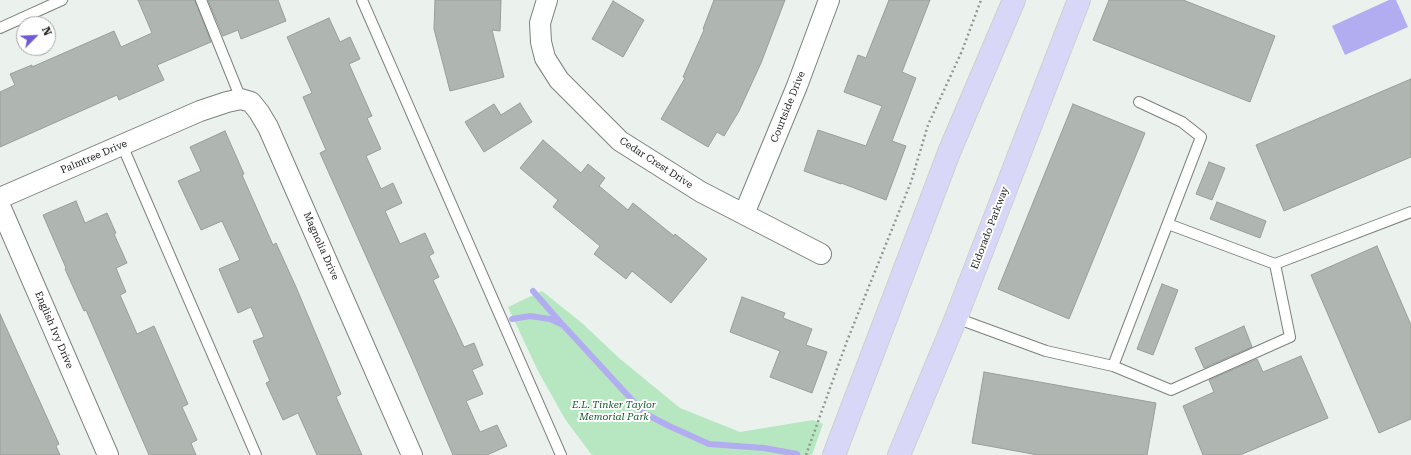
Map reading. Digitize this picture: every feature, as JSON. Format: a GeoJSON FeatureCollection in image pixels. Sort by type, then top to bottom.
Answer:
{"type":"FeatureCollection","features":[{"type":"Feature","properties":{"kind":"main road"},"geometry":{"type":"LineString","coordinates":[[834,455],[950,150],[1014,0]]}},
{"type":"Feature","properties":{"kind":"main road","name":"Eldorado Parkway"},"geometry":{"type":"LineString","coordinates":[[899,455],[956,318],[1079,0]]}},
{"type":"Feature","properties":{"kind":"street","name":"Cedar Crest Drive"},"geometry":{"type":"LineString","coordinates":[[547,0],[540,23],[541,42],[545,58],[559,80],[620,141],[700,192],[821,254]]}},
{"type":"Feature","properties":{"kind":"street","name":"Courtside Drive"},"geometry":{"type":"LineString","coordinates":[[744,214],[797,86],[829,0]]}},
{"type":"Feature","properties":{"kind":"street","name":"Palmtree Drive"},"geometry":{"type":"LineString","coordinates":[[0,198],[187,117],[227,102],[241,99]]}},
{"type":"Feature","properties":{"kind":"street","name":"Magnolia Drive"},"geometry":{"type":"LineString","coordinates":[[241,99],[251,102],[268,127],[412,455]]}},
{"type":"Feature","properties":{"kind":"street","name":"English Ivy Drive"},"geometry":{"type":"LineString","coordinates":[[0,206],[108,455]]}},
{"type":"Feature","properties":{"kind":"lane"},"geometry":{"type":"LineString","coordinates":[[0,28],[62,0]]}},
{"type":"Feature","properties":{"kind":"lane"},"geometry":{"type":"LineString","coordinates":[[201,0],[241,99]]}},
{"type":"Feature","properties":{"kind":"lane"},"geometry":{"type":"LineString","coordinates":[[362,0],[561,455]]}},
{"type":"Feature","properties":{"kind":"lane"},"geometry":{"type":"LineString","coordinates":[[1113,366],[1201,137],[1182,122],[1139,102]]}},
{"type":"Feature","properties":{"kind":"lane"},"geometry":{"type":"LineString","coordinates":[[122,145],[256,455]]}},
{"type":"Feature","properties":{"kind":"lane"},"geometry":{"type":"LineString","coordinates":[[1168,224],[1275,264],[1411,213]]}},
{"type":"Feature","properties":{"kind":"lane"},"geometry":{"type":"LineString","coordinates":[[956,318],[1046,351],[1113,366],[1171,390],[1290,337],[1275,264]]}},
{"type":"Feature","properties":{"kind":"path"},"geometry":{"type":"LineString","coordinates":[[806,455],[847,341],[911,182],[928,125],[962,51],[981,0]]}},
{"type":"Feature","properties":{"kind":"green space","name":"E.L. Tinker Taylor Memorial Park"},"geometry":{"type":"Polygon","coordinates":[[[542,291],[582,323],[619,358],[680,408],[740,432],[813,420],[823,424],[812,455],[591,454],[565,419],[538,371],[508,307],[542,291]]]}},
{"type":"Feature","properties":{"kind":"shaded area"},"geometry":{"type":"Polygon","coordinates":[[[1389,0],[1396,0],[1408,27],[1345,55],[1332,26],[1389,0]]]}},
{"type":"Feature","properties":{"kind":"building"},"geometry":{"type":"Polygon","coordinates":[[[138,0],[195,0],[211,42],[157,65],[164,80],[119,100],[117,95],[0,147],[0,92],[15,85],[10,74],[32,65],[32,67],[114,31],[121,47],[152,33],[138,0]]]}},
{"type":"Feature","properties":{"kind":"building"},"geometry":{"type":"Polygon","coordinates":[[[208,0],[278,0],[286,21],[241,39],[238,30],[223,36],[208,0]]]}},
{"type":"Feature","properties":{"kind":"building"},"geometry":{"type":"Polygon","coordinates":[[[435,0],[501,0],[500,31],[492,30],[504,77],[450,91],[434,29],[435,0]]]}},
{"type":"Feature","properties":{"kind":"building"},"geometry":{"type":"Polygon","coordinates":[[[714,0],[785,0],[761,63],[739,111],[724,136],[717,132],[708,147],[661,119],[685,78],[683,77],[704,30],[703,29],[714,0]]]}},
{"type":"Feature","properties":{"kind":"building"},"geometry":{"type":"Polygon","coordinates":[[[889,0],[930,0],[902,72],[916,78],[892,141],[906,146],[886,200],[804,171],[818,130],[866,146],[882,106],[844,92],[858,55],[866,58],[889,0]]]}},
{"type":"Feature","properties":{"kind":"building"},"geometry":{"type":"Polygon","coordinates":[[[1109,0],[1183,0],[1275,36],[1250,102],[1093,40],[1109,0]]]}},
{"type":"Feature","properties":{"kind":"building"},"geometry":{"type":"Polygon","coordinates":[[[613,1],[644,20],[623,57],[592,39],[613,1]]]}},
{"type":"Feature","properties":{"kind":"building"},"geometry":{"type":"Polygon","coordinates":[[[329,18],[340,42],[350,37],[360,59],[349,64],[372,116],[367,118],[381,149],[366,156],[381,189],[393,183],[402,203],[385,211],[400,244],[425,233],[434,253],[429,256],[439,277],[433,280],[464,347],[474,343],[483,365],[472,370],[483,394],[466,401],[480,432],[497,425],[507,446],[487,455],[453,455],[320,153],[326,150],[303,97],[312,93],[287,37],[329,18]]]}},
{"type":"Feature","properties":{"kind":"building"},"geometry":{"type":"Polygon","coordinates":[[[1411,79],[1411,157],[1284,211],[1256,145],[1411,79]]]}},
{"type":"Feature","properties":{"kind":"building"},"geometry":{"type":"Polygon","coordinates":[[[520,103],[532,122],[484,152],[465,122],[494,104],[501,115],[520,103]]]}},
{"type":"Feature","properties":{"kind":"building"},"geometry":{"type":"Polygon","coordinates":[[[1073,104],[1145,133],[1069,319],[998,289],[1073,104]]]}},
{"type":"Feature","properties":{"kind":"building"},"geometry":{"type":"Polygon","coordinates":[[[225,131],[244,174],[242,175],[273,245],[276,243],[296,287],[341,394],[336,397],[362,455],[317,455],[298,413],[283,420],[266,383],[270,381],[253,341],[264,337],[251,307],[238,313],[219,269],[240,260],[222,221],[201,230],[178,181],[201,171],[190,147],[225,131]]]}},
{"type":"Feature","properties":{"kind":"building"},"geometry":{"type":"Polygon","coordinates":[[[543,140],[581,173],[588,164],[605,178],[599,186],[628,210],[633,203],[674,236],[675,234],[707,259],[671,303],[632,271],[626,279],[594,254],[600,246],[553,207],[558,200],[520,168],[543,140]]]}},
{"type":"Feature","properties":{"kind":"building"},"geometry":{"type":"Polygon","coordinates":[[[1209,162],[1225,168],[1212,200],[1196,194],[1209,162]]]}},
{"type":"Feature","properties":{"kind":"building"},"geometry":{"type":"Polygon","coordinates":[[[76,201],[85,223],[107,213],[116,233],[114,234],[127,263],[116,268],[126,292],[120,295],[137,334],[154,326],[188,404],[182,407],[197,440],[191,443],[196,455],[149,455],[86,310],[84,311],[65,269],[66,268],[43,215],[76,201]]]}},
{"type":"Feature","properties":{"kind":"building"},"geometry":{"type":"Polygon","coordinates":[[[1217,202],[1266,221],[1260,238],[1210,219],[1217,202]]]}},
{"type":"Feature","properties":{"kind":"building"},"geometry":{"type":"Polygon","coordinates":[[[1377,246],[1411,325],[1411,419],[1379,433],[1311,275],[1377,246]]]}},
{"type":"Feature","properties":{"kind":"building"},"geometry":{"type":"Polygon","coordinates":[[[1162,284],[1178,290],[1153,355],[1137,349],[1162,284]]]}},
{"type":"Feature","properties":{"kind":"building"},"geometry":{"type":"Polygon","coordinates":[[[742,297],[785,313],[783,318],[812,329],[806,345],[827,352],[812,393],[770,377],[780,351],[730,332],[742,297]]]}},
{"type":"Feature","properties":{"kind":"building"},"geometry":{"type":"Polygon","coordinates":[[[0,314],[59,444],[56,446],[60,455],[0,455],[0,314]]]}},
{"type":"Feature","properties":{"kind":"building"},"geometry":{"type":"Polygon","coordinates":[[[1244,326],[1252,347],[1204,368],[1195,348],[1244,326]]]}},
{"type":"Feature","properties":{"kind":"building"},"geometry":{"type":"Polygon","coordinates":[[[1301,356],[1328,418],[1240,455],[1203,455],[1183,406],[1214,392],[1209,380],[1257,359],[1263,372],[1301,356]]]}},
{"type":"Feature","properties":{"kind":"building"},"geometry":{"type":"Polygon","coordinates":[[[984,372],[1156,403],[1147,455],[1038,455],[972,443],[984,372]]]}},
{"type":"Feature","properties":{"kind":"waterway"},"geometry":{"type":"LineString","coordinates":[[533,291],[561,323]]}},
{"type":"Feature","properties":{"kind":"waterway"},"geometry":{"type":"LineString","coordinates":[[512,319],[530,316],[550,319],[563,325],[644,413],[669,426],[709,444],[764,448],[797,454]]}}]}
